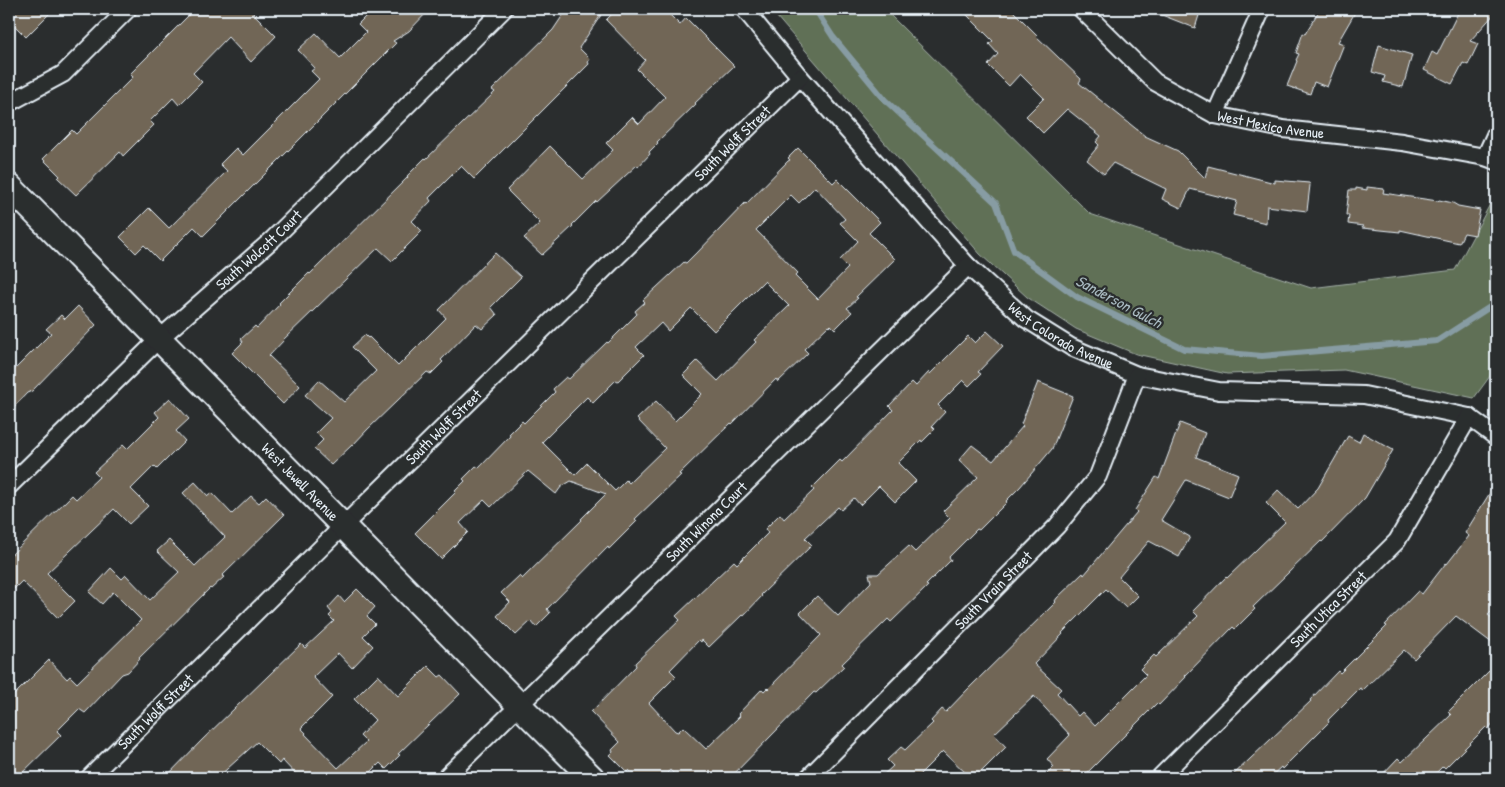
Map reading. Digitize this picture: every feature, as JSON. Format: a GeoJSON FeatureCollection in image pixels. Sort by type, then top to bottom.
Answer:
{"type":"FeatureCollection","features":[{"type":"Feature","properties":{"kind":"main road","name":"West Jewell Avenue"},"geometry":{"type":"LineString","coordinates":[[9,186],[592,778]]}},
{"type":"Feature","properties":{"kind":"street"},"geometry":{"type":"LineString","coordinates":[[9,103],[62,74],[128,9]]}},
{"type":"Feature","properties":{"kind":"street","name":"South Wolcott Court"},"geometry":{"type":"LineString","coordinates":[[9,486],[159,339],[273,239],[504,9]]}},
{"type":"Feature","properties":{"kind":"street","name":"West Colorado Avenue"},"geometry":{"type":"LineString","coordinates":[[744,9],[800,77],[968,266],[1026,318],[1071,347],[1137,375],[1219,391],[1364,395],[1468,417],[1496,437]]}},
{"type":"Feature","properties":{"kind":"street","name":"West Mexico Avenue"},"geometry":{"type":"LineString","coordinates":[[1081,9],[1155,82],[1215,115],[1283,129],[1402,142],[1491,159]]}},
{"type":"Feature","properties":{"kind":"street"},"geometry":{"type":"LineString","coordinates":[[1215,115],[1262,9]]}},
{"type":"Feature","properties":{"kind":"street","name":"South Wolff Street"},"geometry":{"type":"LineString","coordinates":[[89,778],[800,77]]}},
{"type":"Feature","properties":{"kind":"street"},"geometry":{"type":"LineString","coordinates":[[1491,159],[1496,133]]}},
{"type":"Feature","properties":{"kind":"street","name":"South Winona Court"},"geometry":{"type":"LineString","coordinates":[[445,778],[968,266]]}},
{"type":"Feature","properties":{"kind":"street","name":"South Vrain Street"},"geometry":{"type":"LineString","coordinates":[[808,778],[1057,526],[1081,497],[1098,476],[1137,375]]}},
{"type":"Feature","properties":{"kind":"street","name":"South Utica Street"},"geometry":{"type":"LineString","coordinates":[[1159,778],[1398,541],[1468,417]]}},
{"type":"Feature","properties":{"kind":"green space"},"geometry":{"type":"Polygon","coordinates":[[[770,9],[884,9],[1090,214],[1311,288],[1455,270],[1496,193],[1496,368],[1474,398],[1344,370],[1227,374],[1136,354],[1076,329],[1027,297],[980,254],[770,9]]]}},
{"type":"Feature","properties":{"kind":"building"},"geometry":{"type":"Polygon","coordinates":[[[9,9],[54,9],[26,37],[9,20],[9,9]]]}},
{"type":"Feature","properties":{"kind":"building"},"geometry":{"type":"Polygon","coordinates":[[[195,9],[249,9],[276,36],[251,62],[228,37],[193,73],[202,82],[179,105],[173,98],[150,121],[154,125],[123,156],[120,152],[76,195],[58,178],[60,176],[43,159],[72,130],[76,134],[133,77],[130,74],[195,9]]]}},
{"type":"Feature","properties":{"kind":"building"},"geometry":{"type":"Polygon","coordinates":[[[373,9],[381,16],[389,9],[430,9],[409,31],[393,41],[396,43],[203,236],[194,227],[160,261],[144,245],[136,253],[120,237],[149,208],[169,228],[227,171],[220,164],[236,148],[243,155],[319,79],[311,71],[315,68],[298,50],[316,33],[340,58],[366,32],[358,24],[373,9]]]}},
{"type":"Feature","properties":{"kind":"building"},"geometry":{"type":"Polygon","coordinates":[[[567,9],[593,9],[601,15],[579,48],[590,59],[589,64],[474,179],[461,166],[429,198],[431,201],[412,221],[422,231],[392,261],[378,248],[283,340],[269,356],[300,386],[283,404],[232,353],[243,342],[241,339],[255,326],[257,328],[309,273],[408,177],[425,158],[495,92],[492,90],[553,30],[567,9]]]}},
{"type":"Feature","properties":{"kind":"building"},"geometry":{"type":"Polygon","coordinates":[[[617,9],[664,9],[680,25],[686,18],[734,66],[657,142],[649,152],[650,154],[638,167],[637,165],[596,201],[542,255],[524,238],[540,223],[507,190],[550,146],[583,179],[613,150],[606,143],[632,117],[639,124],[665,97],[637,69],[645,60],[606,20],[617,9]]]}},
{"type":"Feature","properties":{"kind":"building"},"geometry":{"type":"Polygon","coordinates":[[[961,9],[1011,9],[1081,79],[1079,83],[1145,136],[1178,151],[1205,178],[1208,166],[1275,183],[1275,180],[1309,183],[1307,211],[1267,206],[1266,223],[1233,215],[1237,201],[1190,189],[1181,208],[1162,199],[1166,189],[1113,163],[1104,174],[1087,160],[1099,145],[1096,142],[1101,136],[1067,109],[1043,133],[1026,116],[1044,98],[1020,74],[1009,86],[988,65],[998,54],[989,44],[993,41],[961,9]]]}},
{"type":"Feature","properties":{"kind":"building"},"geometry":{"type":"Polygon","coordinates":[[[1149,9],[1201,9],[1195,28],[1149,9]]]}},
{"type":"Feature","properties":{"kind":"building"},"geometry":{"type":"Polygon","coordinates":[[[1320,9],[1357,9],[1338,42],[1344,44],[1327,87],[1314,82],[1310,94],[1287,86],[1297,61],[1299,54],[1296,53],[1303,33],[1305,34],[1320,9]]]}},
{"type":"Feature","properties":{"kind":"building"},"geometry":{"type":"Polygon","coordinates":[[[1460,9],[1496,9],[1496,12],[1470,41],[1478,44],[1468,65],[1463,63],[1452,84],[1424,70],[1432,52],[1437,55],[1460,9]]]}},
{"type":"Feature","properties":{"kind":"building"},"geometry":{"type":"Polygon","coordinates":[[[1379,45],[1412,55],[1403,87],[1383,82],[1385,76],[1372,72],[1379,45]]]}},
{"type":"Feature","properties":{"kind":"building"},"geometry":{"type":"Polygon","coordinates":[[[798,148],[833,183],[837,179],[880,222],[869,233],[895,259],[847,308],[852,312],[835,329],[831,325],[828,326],[804,349],[808,353],[778,382],[776,379],[679,474],[681,475],[635,519],[637,521],[609,549],[608,547],[547,609],[550,613],[536,627],[531,621],[516,635],[497,616],[510,602],[501,593],[519,576],[522,579],[606,494],[571,481],[561,487],[556,494],[528,471],[491,507],[484,500],[460,523],[468,532],[441,559],[415,533],[456,492],[465,481],[463,479],[476,466],[479,468],[522,421],[524,423],[555,392],[553,389],[566,377],[569,379],[608,343],[637,314],[635,311],[645,302],[643,300],[684,262],[686,263],[697,253],[790,160],[788,158],[798,148]],[[815,187],[799,203],[791,195],[756,230],[798,273],[795,276],[818,299],[848,268],[840,260],[858,241],[840,223],[845,219],[815,187]],[[764,281],[714,331],[691,308],[668,331],[661,323],[636,347],[644,355],[618,381],[616,380],[593,403],[587,397],[542,442],[575,475],[587,463],[615,491],[626,480],[629,483],[665,448],[637,419],[656,401],[675,421],[702,394],[683,375],[697,361],[718,381],[756,342],[754,340],[789,306],[764,281]]]}},
{"type":"Feature","properties":{"kind":"building"},"geometry":{"type":"Polygon","coordinates":[[[1367,187],[1384,189],[1383,193],[1439,200],[1480,210],[1475,235],[1464,233],[1459,243],[1400,230],[1400,232],[1362,228],[1363,226],[1348,224],[1349,215],[1346,215],[1349,190],[1356,190],[1356,188],[1367,190],[1367,187]]]}},
{"type":"Feature","properties":{"kind":"building"},"geometry":{"type":"Polygon","coordinates":[[[495,253],[521,277],[491,307],[497,315],[482,329],[476,324],[441,360],[443,362],[431,374],[427,372],[331,465],[314,449],[323,440],[316,433],[331,418],[305,395],[319,380],[344,402],[376,371],[352,347],[365,335],[398,366],[446,318],[439,310],[495,253]]]}},
{"type":"Feature","properties":{"kind":"building"},"geometry":{"type":"Polygon","coordinates":[[[78,306],[96,325],[9,412],[9,375],[51,333],[46,329],[61,315],[65,319],[78,306]]]}},
{"type":"Feature","properties":{"kind":"building"},"geometry":{"type":"Polygon","coordinates":[[[987,331],[1003,346],[978,372],[981,374],[969,386],[963,380],[938,405],[945,412],[932,426],[935,429],[898,463],[916,481],[895,502],[879,486],[860,505],[854,498],[841,510],[838,507],[805,538],[812,545],[761,595],[743,616],[709,647],[702,640],[701,642],[699,640],[670,670],[676,676],[649,703],[675,731],[678,732],[683,727],[706,749],[740,716],[738,714],[762,689],[764,691],[768,689],[821,635],[800,613],[817,596],[838,616],[871,582],[869,574],[878,574],[909,546],[915,552],[950,518],[943,511],[978,477],[959,460],[972,445],[993,461],[1023,426],[1021,424],[1038,382],[1073,396],[1052,449],[1007,502],[949,557],[951,560],[926,585],[928,586],[891,622],[888,619],[842,664],[844,666],[816,693],[814,692],[730,778],[678,778],[670,770],[662,778],[637,778],[629,770],[627,772],[610,755],[620,742],[591,712],[636,666],[635,663],[680,620],[676,616],[734,561],[737,564],[768,533],[765,529],[780,514],[784,519],[814,490],[812,488],[840,460],[842,462],[893,410],[889,406],[912,382],[916,386],[968,336],[975,343],[987,331]]]}},
{"type":"Feature","properties":{"kind":"building"},"geometry":{"type":"Polygon","coordinates":[[[170,398],[189,419],[176,431],[185,441],[157,469],[154,466],[131,489],[148,506],[129,524],[114,509],[47,573],[75,601],[58,618],[22,581],[9,594],[9,557],[72,495],[76,499],[99,477],[94,472],[123,445],[127,449],[159,417],[155,412],[170,398]]]}},
{"type":"Feature","properties":{"kind":"building"},"geometry":{"type":"Polygon","coordinates":[[[1180,423],[1205,433],[1196,457],[1238,474],[1229,497],[1186,480],[1161,520],[1190,537],[1179,557],[1149,541],[1119,577],[1138,596],[1126,608],[1106,589],[1034,664],[1061,689],[1057,693],[1078,716],[1082,712],[1095,726],[1146,675],[1140,669],[1154,655],[1156,657],[1198,616],[1193,611],[1285,522],[1266,503],[1278,490],[1298,509],[1318,488],[1348,436],[1359,442],[1363,433],[1393,450],[1365,498],[1322,542],[1253,607],[1255,609],[1235,629],[1233,627],[1159,705],[1157,703],[1082,778],[1043,778],[1054,767],[1047,759],[1070,735],[1034,696],[994,734],[1006,747],[975,778],[971,778],[943,751],[916,778],[880,778],[893,766],[887,760],[901,747],[905,750],[933,723],[931,721],[942,709],[946,712],[1056,602],[1057,598],[1083,573],[1084,575],[1137,512],[1135,510],[1156,477],[1159,479],[1180,423]]]}},
{"type":"Feature","properties":{"kind":"building"},"geometry":{"type":"Polygon","coordinates":[[[195,482],[208,496],[212,493],[232,514],[251,496],[259,503],[266,496],[284,515],[222,576],[224,577],[210,588],[139,658],[128,672],[122,674],[85,713],[79,709],[57,731],[61,735],[17,778],[9,778],[9,700],[49,660],[67,679],[70,676],[77,683],[141,620],[113,592],[102,604],[89,592],[111,568],[122,579],[126,575],[150,600],[179,572],[157,551],[169,540],[195,566],[225,537],[183,493],[195,482]]]}},
{"type":"Feature","properties":{"kind":"building"},"geometry":{"type":"Polygon","coordinates":[[[1496,483],[1496,607],[1488,615],[1496,621],[1496,646],[1456,616],[1414,659],[1404,650],[1363,690],[1360,688],[1282,769],[1281,767],[1269,778],[1230,778],[1311,701],[1338,671],[1340,673],[1387,626],[1385,625],[1418,591],[1422,594],[1469,536],[1465,533],[1496,483]]]}},
{"type":"Feature","properties":{"kind":"building"},"geometry":{"type":"Polygon","coordinates":[[[357,589],[375,607],[367,616],[375,624],[363,636],[373,646],[352,668],[338,653],[313,677],[332,697],[301,728],[338,768],[366,742],[360,736],[375,720],[354,699],[378,675],[398,696],[428,666],[439,677],[442,675],[460,694],[398,754],[400,755],[386,769],[380,763],[365,778],[299,778],[282,760],[279,764],[257,742],[217,778],[208,771],[201,778],[165,778],[301,644],[305,648],[334,621],[329,616],[332,613],[328,608],[339,596],[344,602],[357,589]]]}},
{"type":"Feature","properties":{"kind":"building"},"geometry":{"type":"Polygon","coordinates":[[[1496,664],[1496,720],[1488,729],[1486,727],[1445,768],[1443,766],[1431,778],[1379,778],[1398,758],[1402,762],[1451,715],[1448,712],[1496,664]]]}},
{"type":"Feature","properties":{"kind":"waterway","name":"Sanderson Gulch"},"geometry":{"type":"LineString","coordinates":[[815,9],[833,37],[885,100],[996,203],[1014,251],[1077,297],[1184,349],[1262,356],[1437,341],[1496,303]]}}]}
